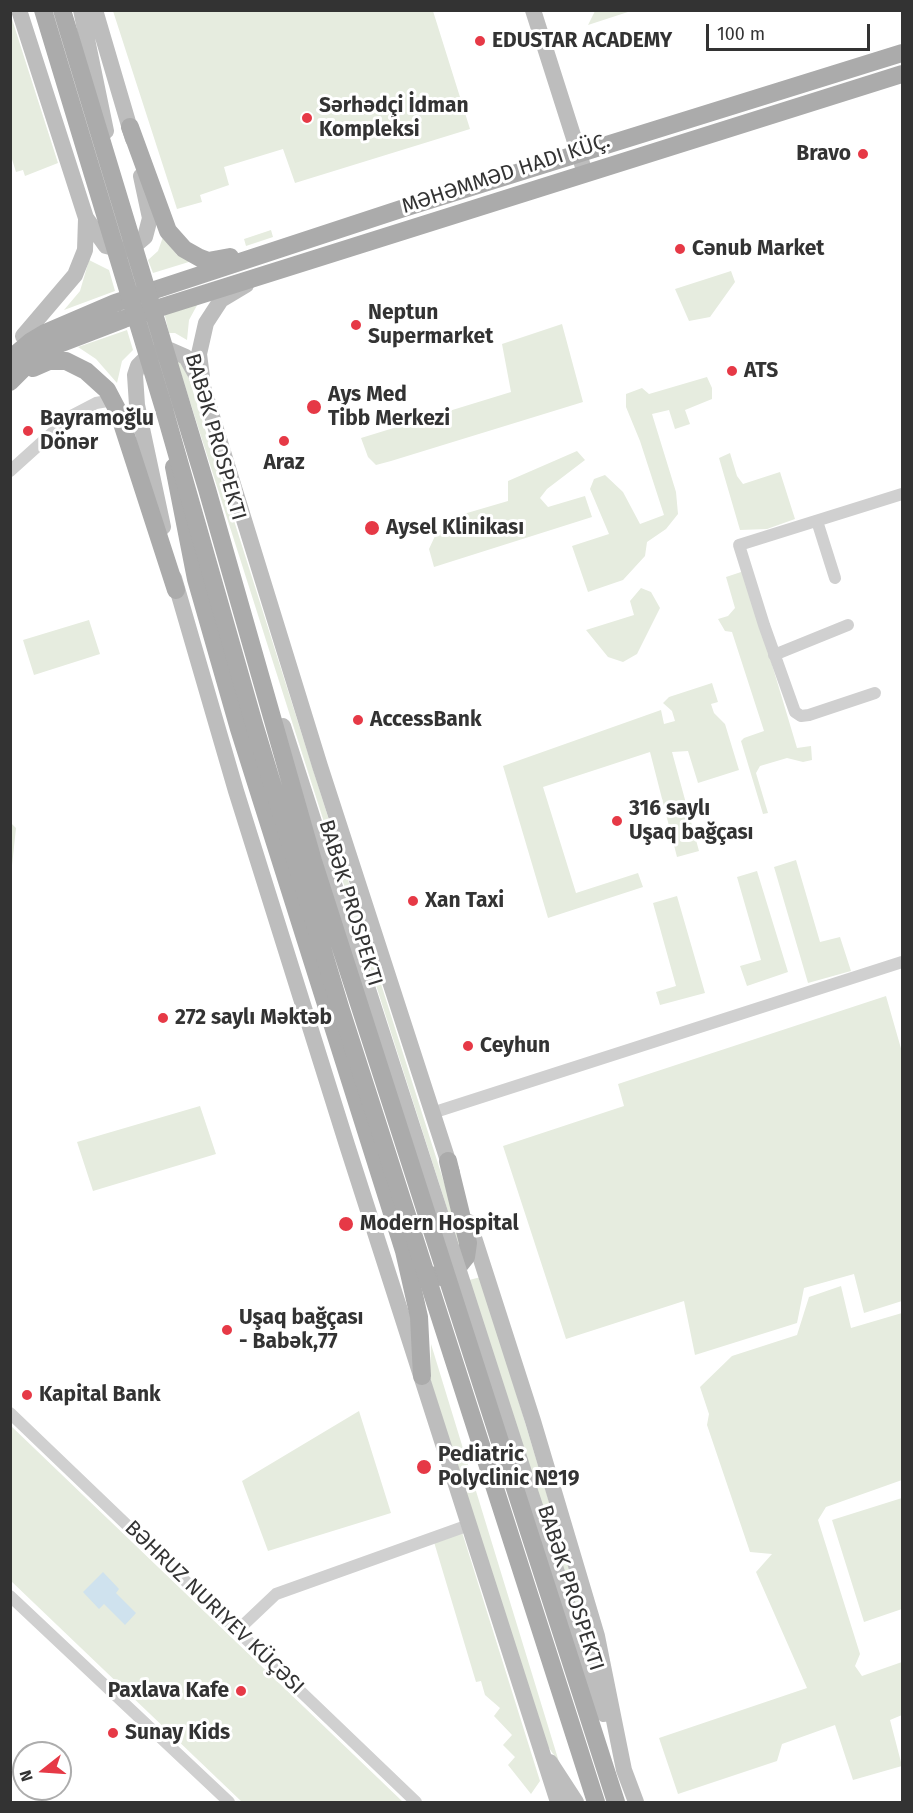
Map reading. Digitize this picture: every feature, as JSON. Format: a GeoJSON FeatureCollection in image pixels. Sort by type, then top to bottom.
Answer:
{"type":"FeatureCollection","features":[{"type":"Feature","properties":{"kind":"main road"},"geometry":{"type":"LineString","coordinates":[[20,10],[86,218],[100,241],[114,249],[132,248],[146,237],[149,228],[148,208],[130,127]]}},
{"type":"Feature","properties":{"kind":"main road"},"geometry":{"type":"LineString","coordinates":[[37,10],[98,193]]}},
{"type":"Feature","properties":{"kind":"main road","name":"BABƏK PROSPEKTI"},"geometry":{"type":"LineString","coordinates":[[43,10],[164,409],[337,999],[596,1803]]}},
{"type":"Feature","properties":{"kind":"main road","name":"BABƏK PROSPEKTI"},"geometry":{"type":"LineString","coordinates":[[62,10],[207,489],[317,872],[616,1803]]}},
{"type":"Feature","properties":{"kind":"main road"},"geometry":{"type":"LineString","coordinates":[[81,10],[116,188]]}},
{"type":"Feature","properties":{"kind":"main road"},"geometry":{"type":"LineString","coordinates":[[95,10],[130,127],[162,219],[176,242],[200,258],[208,261],[232,256]]}},
{"type":"Feature","properties":{"kind":"main road"},"geometry":{"type":"LineString","coordinates":[[533,10],[585,173]]}},
{"type":"Feature","properties":{"kind":"main road","name":"MƏHƏMMƏD HADI KÜÇ."},"geometry":{"type":"LineString","coordinates":[[120,311],[171,285],[404,208],[903,53]]}},
{"type":"Feature","properties":{"kind":"main road","name":"MƏHƏMMƏD HADI KÜÇ."},"geometry":{"type":"LineString","coordinates":[[120,311],[274,272],[903,74]]}},
{"type":"Feature","properties":{"kind":"main road"},"geometry":{"type":"LineString","coordinates":[[17,342],[52,320],[232,256],[364,214],[404,208]]}},
{"type":"Feature","properties":{"kind":"main road"},"geometry":{"type":"LineString","coordinates":[[17,342],[75,275],[85,250],[86,218]]}},
{"type":"Feature","properties":{"kind":"main road"},"geometry":{"type":"LineString","coordinates":[[203,387],[199,354],[206,323],[215,307],[237,290],[274,272]]}},
{"type":"Feature","properties":{"kind":"main road"},"geometry":{"type":"LineString","coordinates":[[10,359],[45,333],[120,311]]}},
{"type":"Feature","properties":{"kind":"main road"},"geometry":{"type":"LineString","coordinates":[[10,382],[34,358],[51,347],[120,311]]}},
{"type":"Feature","properties":{"kind":"main road"},"geometry":{"type":"LineString","coordinates":[[176,590],[137,405],[135,375],[142,361],[150,354],[170,350],[186,357],[203,387]]}},
{"type":"Feature","properties":{"kind":"main road"},"geometry":{"type":"LineString","coordinates":[[10,391],[32,369],[57,360],[66,361],[86,371],[100,382],[113,400],[176,590],[295,979],[558,1803]]}},
{"type":"Feature","properties":{"kind":"main road","name":"BABƏK PROSPEKTI"},"geometry":{"type":"LineString","coordinates":[[203,387],[320,766],[432,1113],[489,1280],[594,1625],[624,1770],[635,1803]]}},
{"type":"Feature","properties":{"kind":"main road"},"geometry":{"type":"LineString","coordinates":[[164,409],[196,579],[328,1016],[404,1251],[418,1308],[422,1376]]}},
{"type":"Feature","properties":{"kind":"main road"},"geometry":{"type":"LineString","coordinates":[[207,489],[578,1642],[624,1770]]}},
{"type":"Feature","properties":{"kind":"main road"},"geometry":{"type":"LineString","coordinates":[[404,1251],[416,1270],[431,1277],[442,1277],[454,1272],[466,1257],[468,1243],[448,1161]]}},
{"type":"Feature","properties":{"kind":"main road"},"geometry":{"type":"LineString","coordinates":[[540,1746],[576,1803]]}},
{"type":"Feature","properties":{"kind":"street"},"geometry":{"type":"LineString","coordinates":[[10,471],[71,416],[96,403],[113,400]]}},
{"type":"Feature","properties":{"kind":"street"},"geometry":{"type":"LineString","coordinates":[[875,693],[801,716],[795,712],[789,701],[739,545],[903,494]]}},
{"type":"Feature","properties":{"kind":"street"},"geometry":{"type":"LineString","coordinates":[[817,521],[835,578]]}},
{"type":"Feature","properties":{"kind":"street"},"geometry":{"type":"LineString","coordinates":[[774,655],[848,625]]}},
{"type":"Feature","properties":{"kind":"street"},"geometry":{"type":"LineString","coordinates":[[432,1113],[903,962]]}},
{"type":"Feature","properties":{"kind":"street","name":"BƏHRUZ NURIYEV KÜÇƏSI"},"geometry":{"type":"LineString","coordinates":[[10,1413],[416,1803]]}},
{"type":"Feature","properties":{"kind":"street"},"geometry":{"type":"LineString","coordinates":[[238,1630],[276,1593],[469,1525]]}},
{"type":"Feature","properties":{"kind":"street"},"geometry":{"type":"LineString","coordinates":[[10,1596],[229,1803]]}},
{"type":"Feature","properties":{"kind":"shaded area"},"geometry":{"type":"Polygon","coordinates":[[[595,10],[631,11],[588,25],[595,10]]]}},
{"type":"Feature","properties":{"kind":"shaded area","name":"Sərhədçi İdman Kompleksi"},"geometry":{"type":"Polygon","coordinates":[[[113,11],[433,11],[470,129],[295,183],[283,149],[224,167],[229,185],[200,195],[202,202],[177,209],[113,11]]]}},
{"type":"Feature","properties":{"kind":"shaded area"},"geometry":{"type":"Polygon","coordinates":[[[11,16],[58,163],[25,176],[23,170],[16,172],[11,156],[11,16]]]}},
{"type":"Feature","properties":{"kind":"shaded area"},"geometry":{"type":"Polygon","coordinates":[[[271,230],[273,237],[246,246],[244,239],[271,230]]]}},
{"type":"Feature","properties":{"kind":"shaded area"},"geometry":{"type":"Polygon","coordinates":[[[163,237],[177,255],[192,261],[153,273],[148,260],[158,251],[163,237]]]}},
{"type":"Feature","properties":{"kind":"shaded area"},"geometry":{"type":"Polygon","coordinates":[[[89,260],[109,270],[115,291],[64,310],[80,291],[89,260]]]}},
{"type":"Feature","properties":{"kind":"shaded area"},"geometry":{"type":"Polygon","coordinates":[[[731,271],[735,282],[710,317],[689,321],[675,289],[731,271]]]}},
{"type":"Feature","properties":{"kind":"shaded area"},"geometry":{"type":"Polygon","coordinates":[[[201,298],[189,320],[187,340],[175,333],[169,333],[164,312],[201,298]]]}},
{"type":"Feature","properties":{"kind":"shaded area"},"geometry":{"type":"Polygon","coordinates":[[[562,324],[583,402],[376,465],[368,457],[361,438],[511,392],[502,344],[562,324]]]}},
{"type":"Feature","properties":{"kind":"shaded area"},"geometry":{"type":"Polygon","coordinates":[[[127,330],[133,350],[122,361],[117,383],[96,359],[78,347],[127,330]]]}},
{"type":"Feature","properties":{"kind":"shaded area"},"geometry":{"type":"Polygon","coordinates":[[[177,361],[184,363],[448,1195],[464,1249],[461,1252],[177,361]]]}},
{"type":"Feature","properties":{"kind":"shaded area"},"geometry":{"type":"Polygon","coordinates":[[[707,377],[712,388],[712,399],[685,410],[690,424],[675,429],[669,410],[652,414],[676,492],[678,514],[666,529],[647,542],[645,556],[623,580],[588,592],[572,546],[609,534],[590,489],[594,479],[605,475],[623,492],[640,524],[664,515],[640,441],[626,407],[626,394],[642,388],[649,394],[707,377]]]}},
{"type":"Feature","properties":{"kind":"shaded area"},"geometry":{"type":"Polygon","coordinates":[[[577,451],[585,460],[547,489],[540,498],[548,507],[585,496],[592,517],[434,567],[429,549],[435,536],[450,518],[508,501],[508,481],[577,451]]]}},
{"type":"Feature","properties":{"kind":"shaded area"},"geometry":{"type":"Polygon","coordinates":[[[730,453],[737,476],[743,484],[780,472],[795,519],[767,529],[740,530],[719,458],[730,453]]]}},
{"type":"Feature","properties":{"kind":"shaded area"},"geometry":{"type":"Polygon","coordinates":[[[744,571],[797,748],[811,746],[812,760],[803,762],[787,758],[760,766],[756,773],[768,813],[763,814],[741,741],[764,731],[732,632],[725,631],[718,619],[728,616],[735,608],[726,577],[744,571]]]}},
{"type":"Feature","properties":{"kind":"shaded area"},"geometry":{"type":"Polygon","coordinates":[[[641,588],[651,592],[660,608],[637,654],[623,662],[608,657],[586,630],[634,615],[630,601],[641,588]]]}},
{"type":"Feature","properties":{"kind":"shaded area"},"geometry":{"type":"Polygon","coordinates":[[[89,620],[100,654],[34,675],[23,640],[89,620]]]}},
{"type":"Feature","properties":{"kind":"shaded area"},"geometry":{"type":"Polygon","coordinates":[[[712,683],[718,702],[711,704],[714,713],[725,724],[739,770],[698,783],[688,751],[672,752],[699,851],[677,857],[650,752],[543,787],[576,893],[638,873],[643,887],[548,918],[503,766],[661,710],[664,724],[675,721],[672,711],[663,703],[669,697],[712,683]]]}},
{"type":"Feature","properties":{"kind":"shaded area"},"geometry":{"type":"Polygon","coordinates":[[[11,823],[16,828],[11,875],[11,823]]]}},
{"type":"Feature","properties":{"kind":"shaded area"},"geometry":{"type":"Polygon","coordinates":[[[796,860],[820,942],[840,937],[851,971],[808,983],[774,867],[796,860]]]}},
{"type":"Feature","properties":{"kind":"shaded area"},"geometry":{"type":"Polygon","coordinates":[[[757,871],[788,972],[747,986],[740,966],[761,960],[737,877],[757,871]]]}},
{"type":"Feature","properties":{"kind":"shaded area"},"geometry":{"type":"Polygon","coordinates":[[[677,896],[705,993],[660,1005],[656,992],[676,986],[653,903],[677,896]]]}},
{"type":"Feature","properties":{"kind":"shaded area"},"geometry":{"type":"Polygon","coordinates":[[[886,996],[902,1052],[902,1301],[864,1313],[854,1274],[804,1288],[797,1323],[695,1355],[684,1301],[566,1339],[503,1146],[624,1106],[618,1084],[886,996]]]}},
{"type":"Feature","properties":{"kind":"shaded area"},"geometry":{"type":"Polygon","coordinates":[[[200,1106],[216,1154],[93,1191],[77,1142],[200,1106]]]}},
{"type":"Feature","properties":{"kind":"shaded area"},"geometry":{"type":"Polygon","coordinates":[[[481,1277],[586,1624],[583,1632],[469,1280],[481,1277]]]}},
{"type":"Feature","properties":{"kind":"shaded area"},"geometry":{"type":"Polygon","coordinates":[[[841,1286],[851,1328],[902,1313],[902,1480],[826,1507],[818,1520],[860,1654],[855,1666],[862,1676],[902,1662],[902,1715],[890,1720],[902,1766],[853,1780],[835,1725],[782,1744],[777,1761],[678,1794],[659,1738],[807,1688],[756,1572],[772,1554],[750,1552],[707,1425],[709,1414],[700,1387],[732,1356],[797,1335],[809,1297],[841,1286]]]}},
{"type":"Feature","properties":{"kind":"shaded area"},"geometry":{"type":"Polygon","coordinates":[[[431,1344],[559,1762],[546,1744],[430,1379],[431,1344]]]}},
{"type":"Feature","properties":{"kind":"shaded area"},"geometry":{"type":"Polygon","coordinates":[[[359,1411],[391,1513],[268,1551],[242,1481],[359,1411]]]}},
{"type":"Feature","properties":{"kind":"shaded area"},"geometry":{"type":"Polygon","coordinates":[[[10,1425],[403,1802],[242,1802],[11,1581],[10,1425]]]}},
{"type":"Feature","properties":{"kind":"shaded area"},"geometry":{"type":"Polygon","coordinates":[[[902,1498],[902,1609],[864,1622],[832,1520],[902,1498]]]}},
{"type":"Feature","properties":{"kind":"shaded area"},"geometry":{"type":"Polygon","coordinates":[[[462,1532],[540,1781],[531,1794],[508,1765],[515,1757],[503,1745],[512,1735],[494,1716],[500,1708],[485,1695],[481,1681],[476,1682],[434,1542],[462,1532]]]}},
{"type":"Feature","properties":{"kind":"water"},"geometry":{"type":"Polygon","coordinates":[[[103,1572],[119,1589],[116,1593],[136,1613],[125,1625],[104,1604],[99,1609],[83,1592],[103,1572]]]}},
{"type":"Feature","properties":{"kind":"place","name":"EDUSTAR ACADEMY"},"geometry":{"type":"Point","coordinates":[480,41]}},
{"type":"Feature","properties":{"kind":"place","name":"Sərhədçi İdman Kompleksi"},"geometry":{"type":"Point","coordinates":[307,118]}},
{"type":"Feature","properties":{"kind":"place","name":"Bravo"},"geometry":{"type":"Point","coordinates":[863,154]}},
{"type":"Feature","properties":{"kind":"place","name":"Cənub Market"},"geometry":{"type":"Point","coordinates":[680,249]}},
{"type":"Feature","properties":{"kind":"place","name":"Neptun Supermarket"},"geometry":{"type":"Point","coordinates":[356,325]}},
{"type":"Feature","properties":{"kind":"place","name":"ATS"},"geometry":{"type":"Point","coordinates":[732,371]}},
{"type":"Feature","properties":{"kind":"place","name":"Ays Med Tibb Merkezi"},"geometry":{"type":"Point","coordinates":[314,407]}},
{"type":"Feature","properties":{"kind":"place","name":"Bayramoğlu Dönər"},"geometry":{"type":"Point","coordinates":[28,431]}},
{"type":"Feature","properties":{"kind":"place","name":"Araz"},"geometry":{"type":"Point","coordinates":[284,441]}},
{"type":"Feature","properties":{"kind":"place","name":"Aysel Klinikası"},"geometry":{"type":"Point","coordinates":[372,528]}},
{"type":"Feature","properties":{"kind":"place","name":"AccessBank"},"geometry":{"type":"Point","coordinates":[358,720]}},
{"type":"Feature","properties":{"kind":"place","name":"316 saylı Uşaq bağçası"},"geometry":{"type":"Point","coordinates":[617,821]}},
{"type":"Feature","properties":{"kind":"place","name":"Xan Taxi"},"geometry":{"type":"Point","coordinates":[413,901]}},
{"type":"Feature","properties":{"kind":"place","name":"272 saylı Məktəb"},"geometry":{"type":"Point","coordinates":[163,1018]}},
{"type":"Feature","properties":{"kind":"place","name":"Ceyhun"},"geometry":{"type":"Point","coordinates":[468,1046]}},
{"type":"Feature","properties":{"kind":"place","name":"Modern Hospital"},"geometry":{"type":"Point","coordinates":[346,1224]}},
{"type":"Feature","properties":{"kind":"place","name":"Uşaq bağçası - Babək,77"},"geometry":{"type":"Point","coordinates":[227,1330]}},
{"type":"Feature","properties":{"kind":"place","name":"Kapital Bank"},"geometry":{"type":"Point","coordinates":[27,1395]}},
{"type":"Feature","properties":{"kind":"place","name":"Pediatric Polyclinic №19"},"geometry":{"type":"Point","coordinates":[424,1467]}},
{"type":"Feature","properties":{"kind":"place","name":"Paxlava Kafe"},"geometry":{"type":"Point","coordinates":[241,1691]}},
{"type":"Feature","properties":{"kind":"place","name":"Sunay Kids"},"geometry":{"type":"Point","coordinates":[113,1733]}}]}
